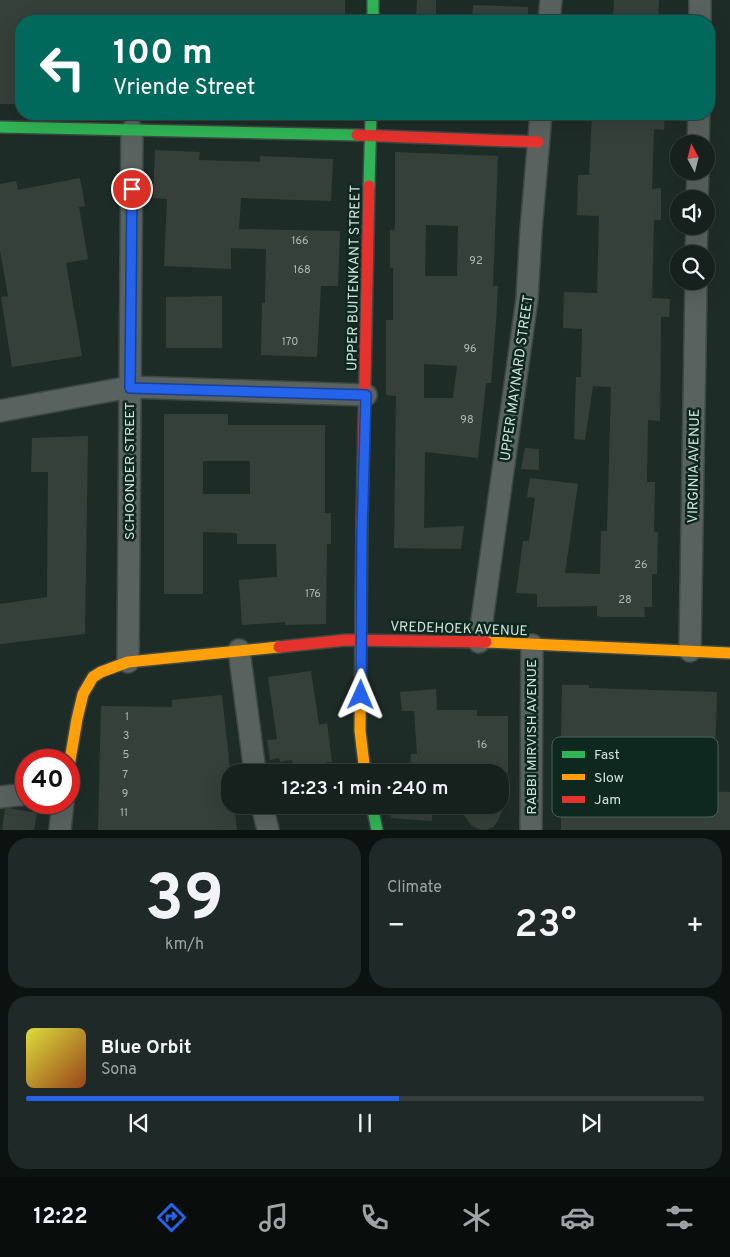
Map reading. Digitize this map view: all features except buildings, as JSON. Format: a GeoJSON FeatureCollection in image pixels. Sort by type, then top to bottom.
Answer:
{"type":"FeatureCollection","features":[{"type":"Feature","properties":{"kind":"street"},"geometry":{"type":"LineString","coordinates":[[373,15],[374,0]]}},
{"type":"Feature","properties":{"kind":"street"},"geometry":{"type":"LineString","coordinates":[[550,15],[551,0]]}},
{"type":"Feature","properties":{"kind":"street"},"geometry":{"type":"LineString","coordinates":[[700,0],[700,15]]}},
{"type":"Feature","properties":{"kind":"street","name":"UPPER BUITENKANT STREET"},"geometry":{"type":"LineString","coordinates":[[364,764],[360,731],[362,533],[371,120]]}},
{"type":"Feature","properties":{"kind":"street","name":"UPPER MAYNARD STREET"},"geometry":{"type":"LineString","coordinates":[[479,642],[527,299],[540,120]]}},
{"type":"Feature","properties":{"kind":"street"},"geometry":{"type":"LineString","coordinates":[[698,135],[699,120]]}},
{"type":"Feature","properties":{"kind":"street"},"geometry":{"type":"LineString","coordinates":[[0,127],[538,142]]}},
{"type":"Feature","properties":{"kind":"street","name":"SCHOONDER STREET"},"geometry":{"type":"LineString","coordinates":[[128,662],[132,130]]}},
{"type":"Feature","properties":{"kind":"street","name":"VIRGINIA AVENUE"},"geometry":{"type":"LineString","coordinates":[[690,651],[696,290]]}},
{"type":"Feature","properties":{"kind":"street"},"geometry":{"type":"LineString","coordinates":[[0,411],[130,388],[366,395]]}},
{"type":"Feature","properties":{"kind":"street","name":"VREDEHOEK AVENUE"},"geometry":{"type":"LineString","coordinates":[[72,749],[81,701],[86,686],[98,673],[128,662],[346,640],[479,642],[532,646],[730,653]]}},
{"type":"Feature","properties":{"kind":"street","name":"RABBI MIRVISH AVENUE"},"geometry":{"type":"LineString","coordinates":[[531,830],[532,646]]}},
{"type":"Feature","properties":{"kind":"street"},"geometry":{"type":"LineString","coordinates":[[240,650],[254,764]]}},
{"type":"Feature","properties":{"kind":"street"},"geometry":{"type":"LineString","coordinates":[[0,797],[15,795]]}},
{"type":"Feature","properties":{"kind":"street"},"geometry":{"type":"LineString","coordinates":[[60,830],[62,814]]}},
{"type":"Feature","properties":{"kind":"street"},"geometry":{"type":"LineString","coordinates":[[264,814],[268,830]]}},
{"type":"Feature","properties":{"kind":"street"},"geometry":{"type":"LineString","coordinates":[[374,814],[377,830]]}},
{"type":"Feature","properties":{"kind":"traffic: fast"},"geometry":{"type":"LineString","coordinates":[[373,0],[373,15]]}},
{"type":"Feature","properties":{"kind":"traffic: fast"},"geometry":{"type":"LineString","coordinates":[[369,186],[371,120]]}},
{"type":"Feature","properties":{"kind":"traffic: fast"},"geometry":{"type":"LineString","coordinates":[[0,127],[357,135]]}},
{"type":"Feature","properties":{"kind":"traffic: fast"},"geometry":{"type":"LineString","coordinates":[[374,814],[377,830]]}},
{"type":"Feature","properties":{"kind":"traffic: slow"},"geometry":{"type":"LineString","coordinates":[[362,520],[360,731],[364,764]]}},
{"type":"Feature","properties":{"kind":"traffic: slow"},"geometry":{"type":"LineString","coordinates":[[486,642],[730,653]]}},
{"type":"Feature","properties":{"kind":"traffic: slow"},"geometry":{"type":"LineString","coordinates":[[72,749],[83,694],[93,677],[101,672],[128,662],[279,647]]}},
{"type":"Feature","properties":{"kind":"traffic: jam"},"geometry":{"type":"LineString","coordinates":[[357,135],[538,142]]}},
{"type":"Feature","properties":{"kind":"traffic: jam"},"geometry":{"type":"LineString","coordinates":[[362,520],[369,186]]}},
{"type":"Feature","properties":{"kind":"traffic: jam"},"geometry":{"type":"LineString","coordinates":[[279,647],[346,640],[486,642]]}},
{"type":"Feature","properties":{"kind":"route"},"geometry":{"type":"LineString","coordinates":[[132,189],[130,388],[366,395],[362,533],[361,695]]}}]}
